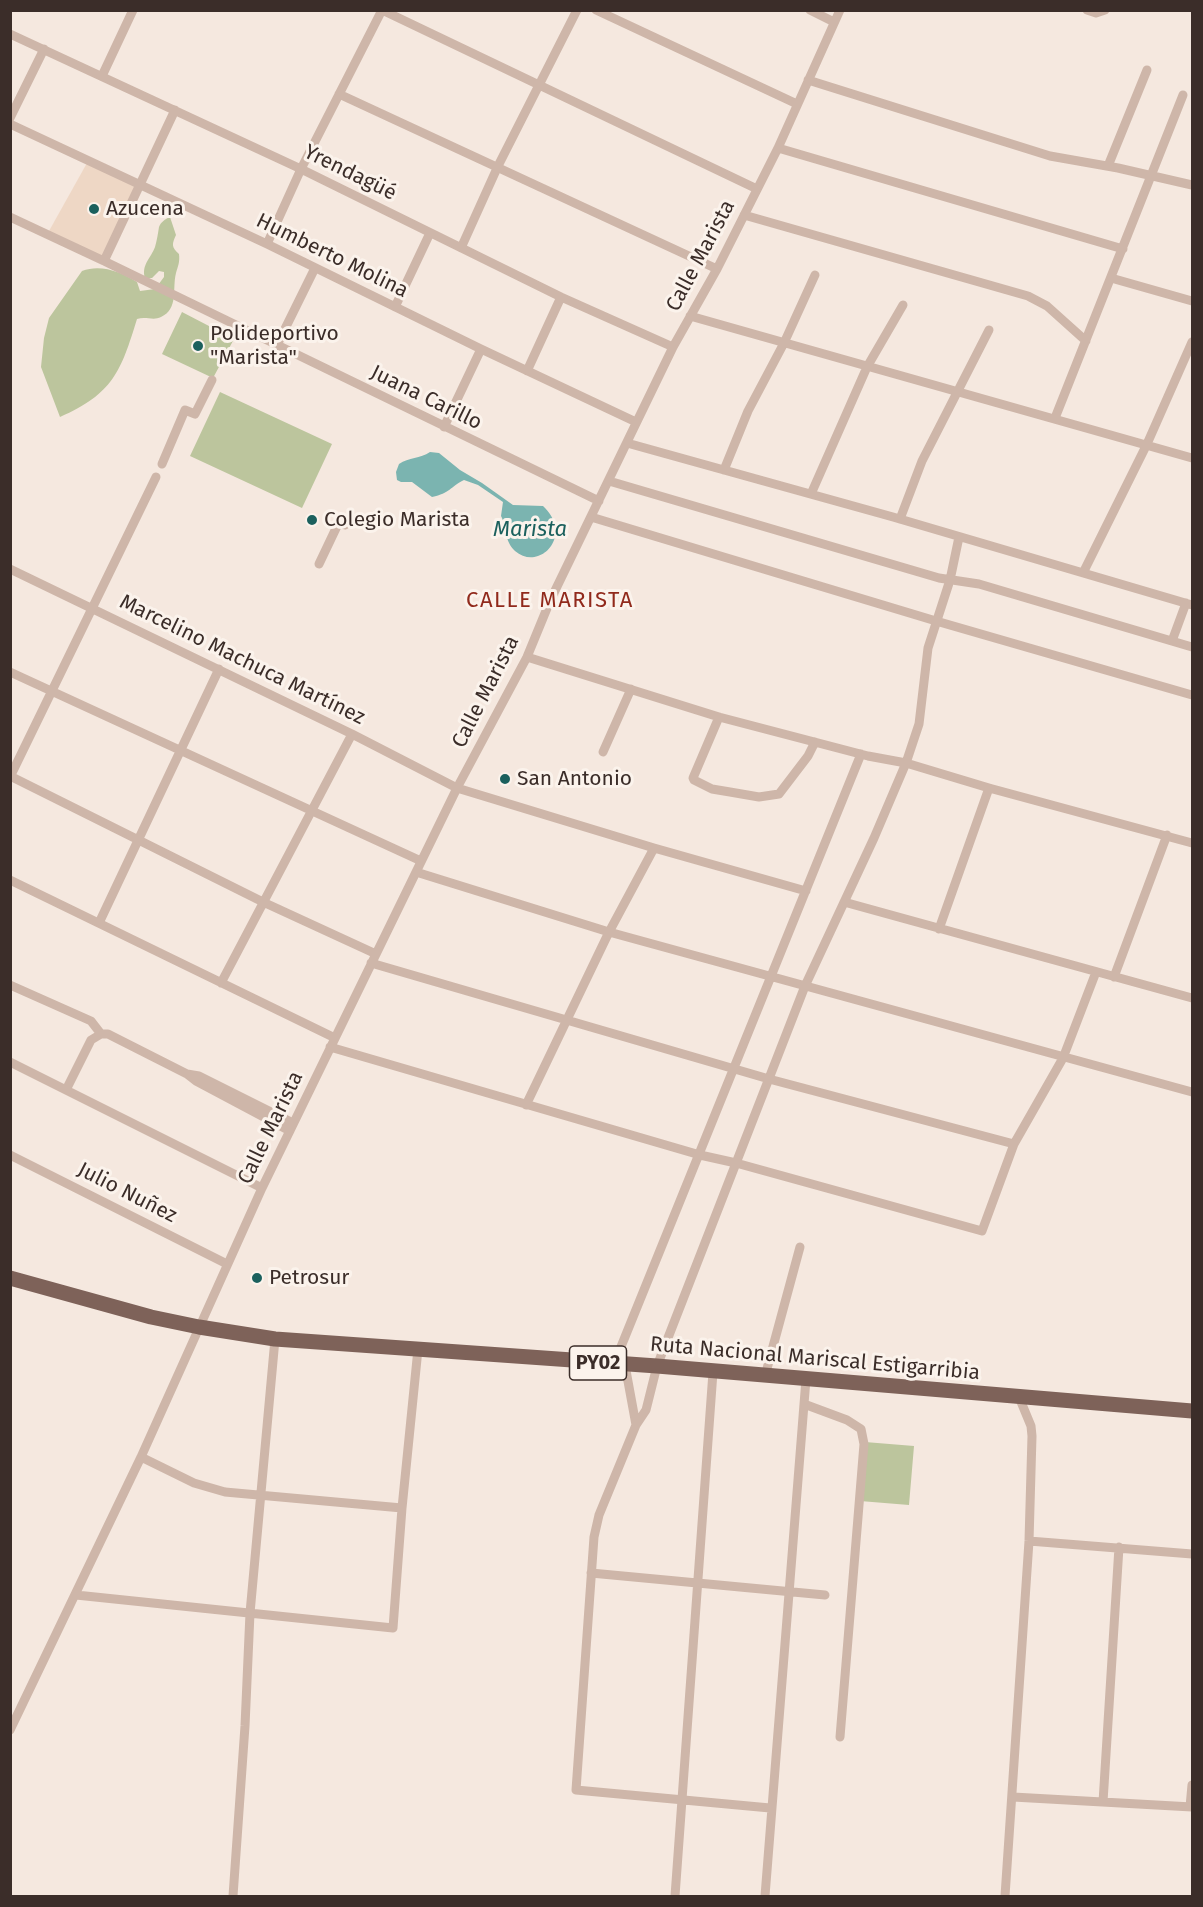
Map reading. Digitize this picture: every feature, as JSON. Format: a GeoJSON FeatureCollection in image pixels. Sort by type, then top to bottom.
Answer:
{"type":"FeatureCollection","features":[{"type":"Feature","properties":{"kind":"main road","name":"Ruta Nacional Mariscal Estigarribia"},"geometry":{"type":"LineString","coordinates":[[10,1278],[151,1317],[199,1328],[275,1339],[657,1366],[1192,1411]]}},
{"type":"Feature","properties":{"kind":"street"},"geometry":{"type":"LineString","coordinates":[[102,76],[133,10]]}},
{"type":"Feature","properties":{"kind":"street"},"geometry":{"type":"LineString","coordinates":[[267,244],[301,169],[382,10],[757,189]]}},
{"type":"Feature","properties":{"kind":"street"},"geometry":{"type":"LineString","coordinates":[[461,248],[498,166],[577,10]]}},
{"type":"Feature","properties":{"kind":"street"},"geometry":{"type":"LineString","coordinates":[[596,10],[797,104]]}},
{"type":"Feature","properties":{"kind":"street"},"geometry":{"type":"LineString","coordinates":[[810,10],[834,22]]}},
{"type":"Feature","properties":{"kind":"street","name":"Calle Marista"},"geometry":{"type":"LineString","coordinates":[[10,1730],[141,1457],[291,1127],[457,788],[526,657],[550,601],[673,347],[717,269],[778,148],[840,10]]}},
{"type":"Feature","properties":{"kind":"street"},"geometry":{"type":"LineString","coordinates":[[1087,10],[1096,13],[1105,10]]}},
{"type":"Feature","properties":{"kind":"street","name":"Yrendagüé"},"geometry":{"type":"LineString","coordinates":[[10,34],[301,169],[561,297],[673,347]]}},
{"type":"Feature","properties":{"kind":"street"},"geometry":{"type":"LineString","coordinates":[[10,118],[44,49]]}},
{"type":"Feature","properties":{"kind":"street"},"geometry":{"type":"LineString","coordinates":[[1108,166],[1147,70]]}},
{"type":"Feature","properties":{"kind":"street"},"geometry":{"type":"LineString","coordinates":[[808,80],[1050,156],[1108,166],[1192,185]]}},
{"type":"Feature","properties":{"kind":"street"},"geometry":{"type":"LineString","coordinates":[[339,94],[717,269]]}},
{"type":"Feature","properties":{"kind":"street"},"geometry":{"type":"LineString","coordinates":[[1054,418],[1183,95]]}},
{"type":"Feature","properties":{"kind":"street"},"geometry":{"type":"LineString","coordinates":[[104,261],[175,110]]}},
{"type":"Feature","properties":{"kind":"street","name":"Humberto Molina"},"geometry":{"type":"LineString","coordinates":[[10,124],[267,244],[481,350],[636,422]]}},
{"type":"Feature","properties":{"kind":"street"},"geometry":{"type":"LineString","coordinates":[[778,148],[1123,249]]}},
{"type":"Feature","properties":{"kind":"street"},"geometry":{"type":"LineString","coordinates":[[744,215],[1028,296],[1047,306],[1086,341]]}},
{"type":"Feature","properties":{"kind":"street","name":"Juana Carillo"},"geometry":{"type":"LineString","coordinates":[[10,217],[599,501]]}},
{"type":"Feature","properties":{"kind":"street"},"geometry":{"type":"LineString","coordinates":[[395,307],[430,233]]}},
{"type":"Feature","properties":{"kind":"street"},"geometry":{"type":"LineString","coordinates":[[277,345],[315,268]]}},
{"type":"Feature","properties":{"kind":"street"},"geometry":{"type":"LineString","coordinates":[[724,470],[748,411],[784,343],[815,276]]}},
{"type":"Feature","properties":{"kind":"street"},"geometry":{"type":"LineString","coordinates":[[1111,278],[1192,301]]}},
{"type":"Feature","properties":{"kind":"street"},"geometry":{"type":"LineString","coordinates":[[527,371],[561,297]]}},
{"type":"Feature","properties":{"kind":"street"},"geometry":{"type":"LineString","coordinates":[[811,494],[867,367],[903,305]]}},
{"type":"Feature","properties":{"kind":"street"},"geometry":{"type":"LineString","coordinates":[[690,316],[1192,458]]}},
{"type":"Feature","properties":{"kind":"street"},"geometry":{"type":"LineString","coordinates":[[900,519],[922,460],[989,330]]}},
{"type":"Feature","properties":{"kind":"street"},"geometry":{"type":"LineString","coordinates":[[1083,573],[1147,444],[1192,342]]}},
{"type":"Feature","properties":{"kind":"street"},"geometry":{"type":"LineString","coordinates":[[444,427],[481,350]]}},
{"type":"Feature","properties":{"kind":"street"},"geometry":{"type":"LineString","coordinates":[[162,464],[185,410],[195,414],[212,380]]}},
{"type":"Feature","properties":{"kind":"street"},"geometry":{"type":"LineString","coordinates":[[627,443],[900,519],[1189,604],[1172,641]]}},
{"type":"Feature","properties":{"kind":"street"},"geometry":{"type":"LineString","coordinates":[[156,477],[11,777],[374,958],[565,1020],[769,1079],[1014,1144]]}},
{"type":"Feature","properties":{"kind":"street"},"geometry":{"type":"LineString","coordinates":[[609,481],[939,578],[980,584],[1192,647]]}},
{"type":"Feature","properties":{"kind":"street"},"geometry":{"type":"LineString","coordinates":[[591,516],[936,621],[1192,695]]}},
{"type":"Feature","properties":{"kind":"street"},"geometry":{"type":"LineString","coordinates":[[319,564],[339,522],[345,525]]}},
{"type":"Feature","properties":{"kind":"street"},"geometry":{"type":"LineString","coordinates":[[770,1808],[576,1790],[594,1537],[599,1515],[636,1425],[646,1410],[657,1366],[805,986],[906,763],[919,724],[928,648],[950,580],[959,537]]}},
{"type":"Feature","properties":{"kind":"street","name":"Marcelino Machuca Martínez"},"geometry":{"type":"LineString","coordinates":[[10,568],[352,734],[457,788],[806,891]]}},
{"type":"Feature","properties":{"kind":"street"},"geometry":{"type":"LineString","coordinates":[[526,657],[719,717],[861,754],[906,763],[1192,843]]}},
{"type":"Feature","properties":{"kind":"street"},"geometry":{"type":"LineString","coordinates":[[99,923],[219,669]]}},
{"type":"Feature","properties":{"kind":"street"},"geometry":{"type":"LineString","coordinates":[[10,672],[421,861]]}},
{"type":"Feature","properties":{"kind":"street"},"geometry":{"type":"LineString","coordinates":[[603,752],[631,689]]}},
{"type":"Feature","properties":{"kind":"street"},"geometry":{"type":"LineString","coordinates":[[719,717],[693,778],[712,789],[759,797],[778,794],[808,756],[815,742]]}},
{"type":"Feature","properties":{"kind":"street"},"geometry":{"type":"LineString","coordinates":[[221,983],[352,734]]}},
{"type":"Feature","properties":{"kind":"street"},"geometry":{"type":"LineString","coordinates":[[636,1425],[620,1364],[700,1155],[861,754]]}},
{"type":"Feature","properties":{"kind":"street"},"geometry":{"type":"LineString","coordinates":[[939,929],[989,788]]}},
{"type":"Feature","properties":{"kind":"street"},"geometry":{"type":"LineString","coordinates":[[1114,977],[1167,835]]}},
{"type":"Feature","properties":{"kind":"street"},"geometry":{"type":"LineString","coordinates":[[526,1105],[565,1020],[654,848]]}},
{"type":"Feature","properties":{"kind":"street"},"geometry":{"type":"LineString","coordinates":[[416,872],[609,932],[1192,1092]]}},
{"type":"Feature","properties":{"kind":"street"},"geometry":{"type":"LineString","coordinates":[[10,880],[221,983],[332,1043],[526,1105],[700,1155],[982,1231],[1014,1144],[1063,1058],[1096,972]]}},
{"type":"Feature","properties":{"kind":"street"},"geometry":{"type":"LineString","coordinates":[[844,902],[1192,998]]}},
{"type":"Feature","properties":{"kind":"street"},"geometry":{"type":"LineString","coordinates":[[10,985],[91,1021],[100,1034]]}},
{"type":"Feature","properties":{"kind":"street"},"geometry":{"type":"LineString","coordinates":[[66,1090],[92,1040],[100,1034],[108,1034],[187,1074],[199,1076],[291,1127]]}},
{"type":"Feature","properties":{"kind":"street"},"geometry":{"type":"LineString","coordinates":[[10,1062],[262,1188]]}},
{"type":"Feature","properties":{"kind":"street","name":"Julio Nuñez"},"geometry":{"type":"LineString","coordinates":[[10,1155],[227,1264]]}},
{"type":"Feature","properties":{"kind":"street"},"geometry":{"type":"LineString","coordinates":[[765,1376],[800,1247]]}},
{"type":"Feature","properties":{"kind":"street"},"geometry":{"type":"LineString","coordinates":[[233,1896],[250,1613],[275,1339]]}},
{"type":"Feature","properties":{"kind":"street"},"geometry":{"type":"LineString","coordinates":[[76,1595],[393,1628],[418,1349]]}},
{"type":"Feature","properties":{"kind":"street"},"geometry":{"type":"LineString","coordinates":[[675,1896],[713,1372]]}},
{"type":"Feature","properties":{"kind":"street"},"geometry":{"type":"LineString","coordinates":[[765,1896],[770,1808],[806,1379]]}},
{"type":"Feature","properties":{"kind":"street"},"geometry":{"type":"LineString","coordinates":[[1005,1896],[1029,1541],[1032,1436],[1031,1426],[1019,1397]]}},
{"type":"Feature","properties":{"kind":"street"},"geometry":{"type":"LineString","coordinates":[[804,1404],[847,1420],[861,1429],[864,1444],[840,1737]]}},
{"type":"Feature","properties":{"kind":"street"},"geometry":{"type":"LineString","coordinates":[[141,1457],[194,1483],[225,1492],[402,1508]]}},
{"type":"Feature","properties":{"kind":"street"},"geometry":{"type":"LineString","coordinates":[[1029,1541],[1192,1554]]}},
{"type":"Feature","properties":{"kind":"street"},"geometry":{"type":"LineString","coordinates":[[1103,1802],[1119,1547]]}},
{"type":"Feature","properties":{"kind":"street"},"geometry":{"type":"LineString","coordinates":[[591,1573],[825,1595]]}},
{"type":"Feature","properties":{"kind":"street"},"geometry":{"type":"LineString","coordinates":[[1013,1797],[1192,1807],[1192,1785]]}},
{"type":"Feature","properties":{"kind":"green space"},"geometry":{"type":"Polygon","coordinates":[[[170,217],[176,235],[173,245],[179,254],[173,304],[167,313],[158,318],[137,319],[126,353],[112,379],[92,399],[60,417],[41,367],[49,318],[82,271],[89,269],[111,270],[124,275],[137,282],[140,291],[155,289],[164,277],[164,272],[159,271],[152,278],[145,278],[144,269],[155,247],[160,225],[170,217]]]}},
{"type":"Feature","properties":{"kind":"green space","name":"Polideportivo \"Marista\""},"geometry":{"type":"Polygon","coordinates":[[[182,312],[234,339],[213,378],[162,354],[182,312]]]}},
{"type":"Feature","properties":{"kind":"green space"},"geometry":{"type":"Polygon","coordinates":[[[220,392],[332,444],[302,508],[190,456],[220,392]]]}},
{"type":"Feature","properties":{"kind":"green space"},"geometry":{"type":"Polygon","coordinates":[[[865,1442],[914,1446],[909,1505],[860,1501],[865,1442]]]}},
{"type":"Feature","properties":{"kind":"shaded area","name":"Azucena"},"geometry":{"type":"Polygon","coordinates":[[[87,163],[137,186],[102,260],[49,231],[87,163]]]}},
{"type":"Feature","properties":{"kind":"water","name":"Marista"},"geometry":{"type":"Polygon","coordinates":[[[430,452],[439,453],[460,470],[513,505],[543,506],[552,517],[556,529],[555,539],[550,548],[534,557],[524,556],[515,551],[507,538],[501,516],[503,502],[478,485],[464,480],[446,492],[432,497],[412,482],[397,480],[396,472],[399,464],[430,452]]]}},
{"type":"Feature","properties":{"kind":"place","name":"Azucena"},"geometry":{"type":"Point","coordinates":[94,209]}},
{"type":"Feature","properties":{"kind":"place","name":"Polideportivo \"Marista\""},"geometry":{"type":"Point","coordinates":[198,346]}},
{"type":"Feature","properties":{"kind":"place","name":"Colegio Marista"},"geometry":{"type":"Point","coordinates":[312,520]}},
{"type":"Feature","properties":{"kind":"place","name":"San Antonio"},"geometry":{"type":"Point","coordinates":[505,779]}},
{"type":"Feature","properties":{"kind":"place","name":"Petrosur"},"geometry":{"type":"Point","coordinates":[257,1278]}},
{"type":"Feature","properties":{"kind":"district","name":"CALLE MARISTA"},"geometry":{"type":"Point","coordinates":[550,601]}}]}
